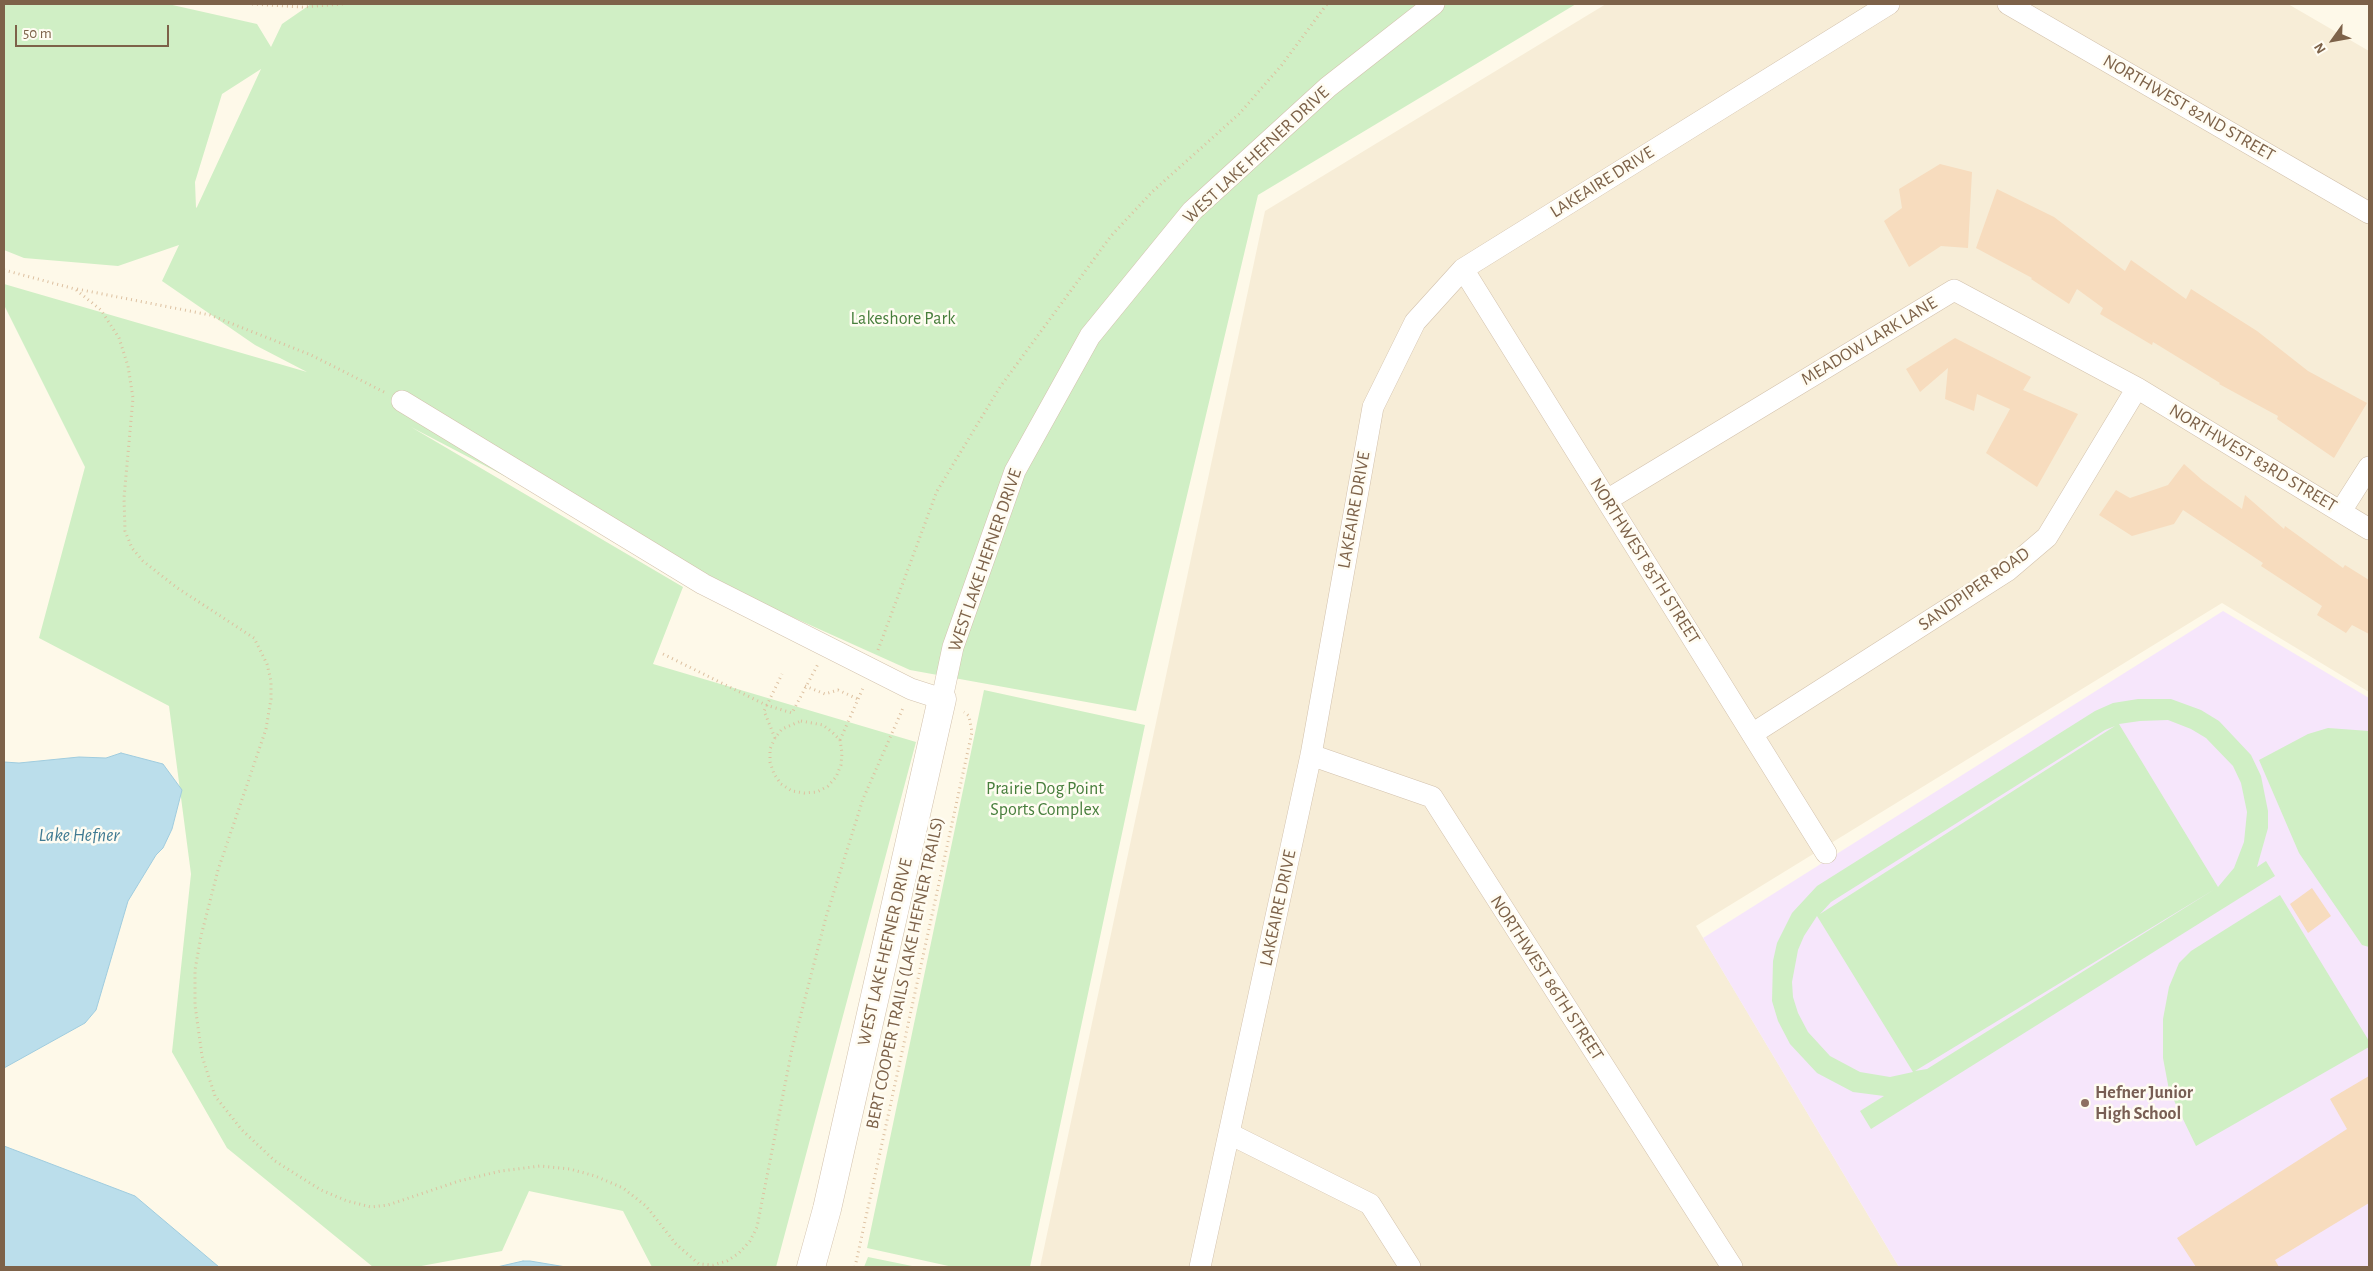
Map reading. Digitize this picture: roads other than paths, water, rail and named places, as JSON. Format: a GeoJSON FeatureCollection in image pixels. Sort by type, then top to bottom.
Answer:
{"type":"FeatureCollection","features":[{"type":"Feature","properties":{"kind":"street","name":"WEST LAKE HEFNER DRIVE"},"geometry":{"type":"LineString","coordinates":[[811,1267],[827,1209],[953,647],[1015,471],[1090,336],[1192,211],[1328,87],[1434,4]]}},
{"type":"Feature","properties":{"kind":"street","name":"LAKEAIRE DRIVE"},"geometry":{"type":"LineString","coordinates":[[1200,1267],[1310,755],[1372,407],[1415,322],[1463,269],[1889,4]]}},
{"type":"Feature","properties":{"kind":"street","name":"NORTHWEST 82ND STREET"},"geometry":{"type":"LineString","coordinates":[[2008,4],[2369,213]]}},
{"type":"Feature","properties":{"kind":"street","name":"NORTHWEST 85TH STREET"},"geometry":{"type":"LineString","coordinates":[[1463,269],[1826,853]]}},
{"type":"Feature","properties":{"kind":"street","name":"MEADOW LARK LANE"},"geometry":{"type":"LineString","coordinates":[[1607,500],[1954,290],[2137,388]]}},
{"type":"Feature","properties":{"kind":"street","name":"NORTHWEST 83RD STREET"},"geometry":{"type":"LineString","coordinates":[[2137,388],[2369,529]]}},
{"type":"Feature","properties":{"kind":"street","name":"SANDPIPER ROAD"},"geometry":{"type":"LineString","coordinates":[[1752,734],[2007,571],[2047,537],[2137,388]]}},
{"type":"Feature","properties":{"kind":"street"},"geometry":{"type":"LineString","coordinates":[[402,401],[704,584],[911,688],[942,699]]}},
{"type":"Feature","properties":{"kind":"street"},"geometry":{"type":"LineString","coordinates":[[2340,511],[2369,467]]}},
{"type":"Feature","properties":{"kind":"street","name":"NORTHWEST 86TH STREET"},"geometry":{"type":"LineString","coordinates":[[1310,755],[1432,798],[1732,1267]]}},
{"type":"Feature","properties":{"kind":"street"},"geometry":{"type":"LineString","coordinates":[[1230,1134],[1370,1204],[1410,1267]]}},
{"type":"Feature","properties":{"kind":"water","name":"Lake Hefner"},"geometry":{"type":"Polygon","coordinates":[[[121,753],[163,764],[182,790],[172,829],[163,848],[156,855],[128,901],[96,1010],[85,1023],[4,1068],[4,762],[19,763],[79,757],[106,758],[121,753]]]}},
{"type":"Feature","properties":{"kind":"water"},"geometry":{"type":"Polygon","coordinates":[[[4,1146],[135,1196],[219,1267],[4,1267],[4,1146]]]}},
{"type":"Feature","properties":{"kind":"water"},"geometry":{"type":"Polygon","coordinates":[[[530,1261],[566,1267],[497,1267],[530,1261]]]}},
{"type":"Feature","properties":{"kind":"place","name":"Hefner Junior High School"},"geometry":{"type":"Point","coordinates":[2085,1103]}},
{"type":"Feature","properties":{"kind":"park label","name":"Lakeshore Park"},"geometry":{"type":"Point","coordinates":[903,319]}},
{"type":"Feature","properties":{"kind":"park label","name":"Prairie Dog Point Sports Complex"},"geometry":{"type":"Point","coordinates":[1045,800]}}]}
